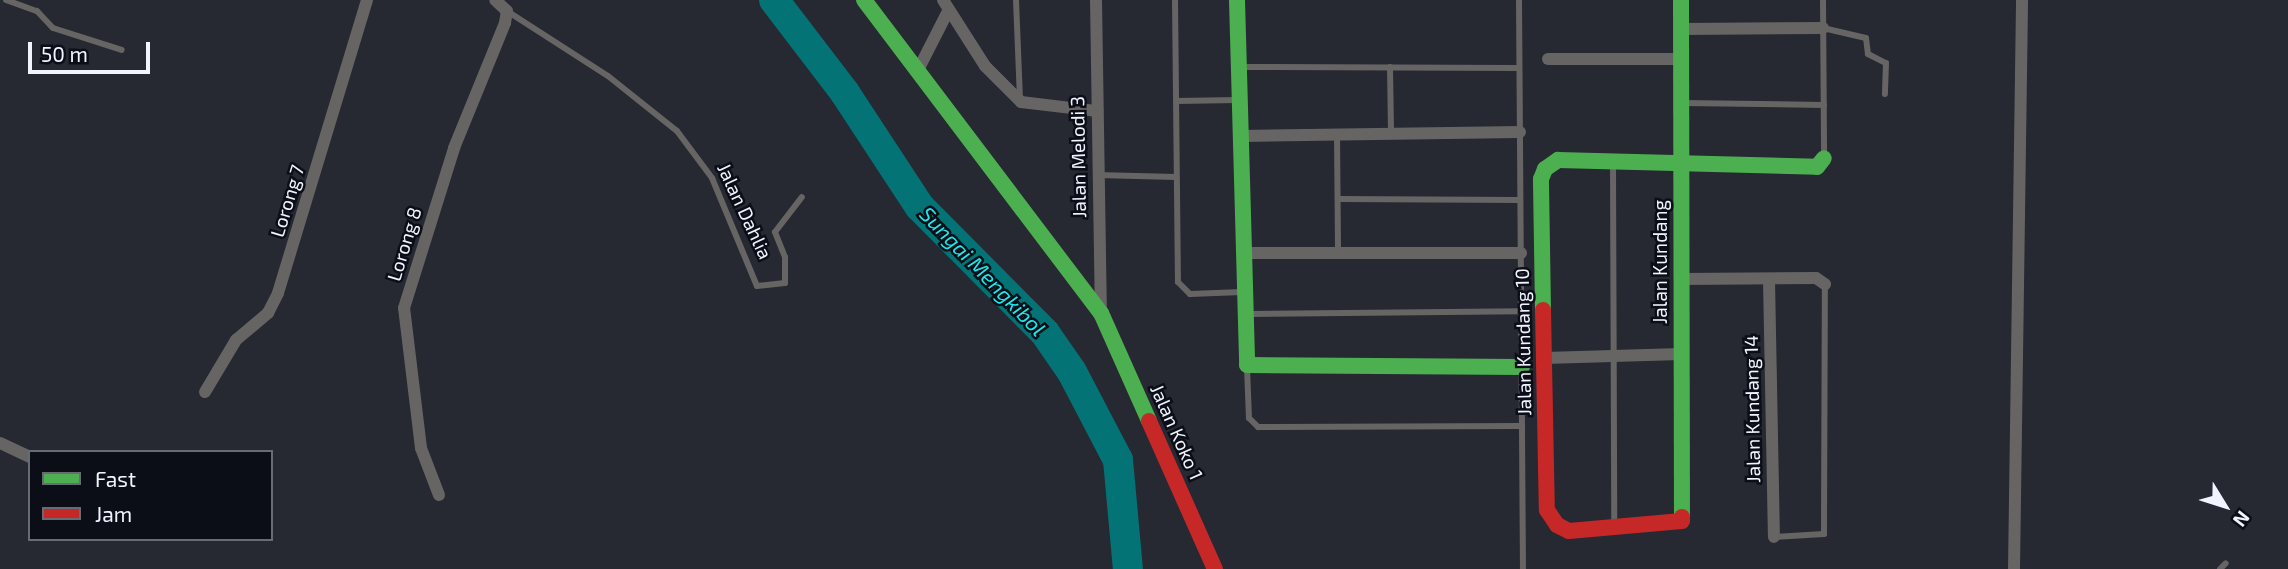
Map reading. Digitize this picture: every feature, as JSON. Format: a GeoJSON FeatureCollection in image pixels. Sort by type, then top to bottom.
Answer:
{"type":"FeatureCollection","features":[{"type":"Feature","properties":{"kind":"street","name":"Lorong 7"},"geometry":{"type":"LineString","coordinates":[[205,392],[236,340],[268,313],[278,293],[367,0]]}},
{"type":"Feature","properties":{"kind":"street","name":"Jalan Dahlia"},"geometry":{"type":"LineString","coordinates":[[495,0],[507,11]]}},
{"type":"Feature","properties":{"kind":"street","name":"Jalan Koko 1"},"geometry":{"type":"LineString","coordinates":[[864,0],[1101,313],[1215,569]]}},
{"type":"Feature","properties":{"kind":"street","name":"Jalan Melodi 3"},"geometry":{"type":"LineString","coordinates":[[1096,0],[1096,175],[1101,313]]}},
{"type":"Feature","properties":{"kind":"street"},"geometry":{"type":"LineString","coordinates":[[1237,0],[1247,365],[1522,367]]}},
{"type":"Feature","properties":{"kind":"street","name":"Jalan Kundang"},"geometry":{"type":"LineString","coordinates":[[1681,0],[1681,523]]}},
{"type":"Feature","properties":{"kind":"street"},"geometry":{"type":"LineString","coordinates":[[2014,569],[2022,0]]}},
{"type":"Feature","properties":{"kind":"street"},"geometry":{"type":"LineString","coordinates":[[918,70],[946,5]]}},
{"type":"Feature","properties":{"kind":"street"},"geometry":{"type":"LineString","coordinates":[[946,5],[1000,85],[1021,102],[1097,111]]}},
{"type":"Feature","properties":{"kind":"street","name":"Lorong 8"},"geometry":{"type":"LineString","coordinates":[[439,495],[421,449],[404,308],[454,148],[507,11]]}},
{"type":"Feature","properties":{"kind":"street"},"geometry":{"type":"LineString","coordinates":[[1681,29],[1823,28]]}},
{"type":"Feature","properties":{"kind":"street"},"geometry":{"type":"LineString","coordinates":[[1548,59],[1681,59]]}},
{"type":"Feature","properties":{"kind":"street"},"geometry":{"type":"LineString","coordinates":[[1241,136],[1520,132]]}},
{"type":"Feature","properties":{"kind":"street","name":"Jalan Kundang 10"},"geometry":{"type":"LineString","coordinates":[[1681,523],[1569,531],[1550,518],[1541,179],[1550,163],[1559,160],[1816,167],[1824,158]]}},
{"type":"Feature","properties":{"kind":"street"},"geometry":{"type":"LineString","coordinates":[[1243,253],[1521,253]]}},
{"type":"Feature","properties":{"kind":"street"},"geometry":{"type":"LineString","coordinates":[[1681,279],[1816,278],[1825,284]]}},
{"type":"Feature","properties":{"kind":"street","name":"Jalan Kundang 14"},"geometry":{"type":"LineString","coordinates":[[1769,280],[1774,537]]}},
{"type":"Feature","properties":{"kind":"street"},"geometry":{"type":"LineString","coordinates":[[1545,358],[1681,354]]}},
{"type":"Feature","properties":{"kind":"street"},"geometry":{"type":"LineString","coordinates":[[0,443],[28,456]]}},
{"type":"Feature","properties":{"kind":"lane"},"geometry":{"type":"LineString","coordinates":[[6,0],[37,11],[53,28],[122,50]]}},
{"type":"Feature","properties":{"kind":"lane"},"geometry":{"type":"LineString","coordinates":[[1016,0],[1021,102]]}},
{"type":"Feature","properties":{"kind":"lane"},"geometry":{"type":"LineString","coordinates":[[1175,0],[1177,272],[1182,289],[1190,294],[1244,292]]}},
{"type":"Feature","properties":{"kind":"lane"},"geometry":{"type":"LineString","coordinates":[[1518,0],[1523,569]]}},
{"type":"Feature","properties":{"kind":"lane"},"geometry":{"type":"LineString","coordinates":[[1823,0],[1824,158]]}},
{"type":"Feature","properties":{"kind":"lane","name":"Jalan Dahlia"},"geometry":{"type":"LineString","coordinates":[[507,11],[608,76],[677,131],[712,178],[757,286],[785,283],[785,257],[775,232],[802,197]]}},
{"type":"Feature","properties":{"kind":"lane"},"geometry":{"type":"LineString","coordinates":[[1823,28],[1866,38],[1868,54],[1886,63],[1885,94]]}},
{"type":"Feature","properties":{"kind":"lane"},"geometry":{"type":"LineString","coordinates":[[1239,67],[1519,68]]}},
{"type":"Feature","properties":{"kind":"lane"},"geometry":{"type":"LineString","coordinates":[[1391,67],[1391,133]]}},
{"type":"Feature","properties":{"kind":"lane"},"geometry":{"type":"LineString","coordinates":[[1176,101],[1240,100]]}},
{"type":"Feature","properties":{"kind":"lane"},"geometry":{"type":"LineString","coordinates":[[1681,103],[1824,105]]}},
{"type":"Feature","properties":{"kind":"lane"},"geometry":{"type":"LineString","coordinates":[[1338,134],[1338,254]]}},
{"type":"Feature","properties":{"kind":"lane"},"geometry":{"type":"LineString","coordinates":[[1613,161],[1614,527]]}},
{"type":"Feature","properties":{"kind":"lane"},"geometry":{"type":"LineString","coordinates":[[1096,175],[1176,177]]}},
{"type":"Feature","properties":{"kind":"lane"},"geometry":{"type":"LineString","coordinates":[[1338,199],[1520,200]]}},
{"type":"Feature","properties":{"kind":"lane"},"geometry":{"type":"LineString","coordinates":[[1774,537],[1824,534],[1825,284]]}},
{"type":"Feature","properties":{"kind":"lane"},"geometry":{"type":"LineString","coordinates":[[1244,314],[1521,311]]}},
{"type":"Feature","properties":{"kind":"lane"},"geometry":{"type":"LineString","coordinates":[[1247,365],[1249,418],[1258,427],[1522,426]]}},
{"type":"Feature","properties":{"kind":"lane"},"geometry":{"type":"LineString","coordinates":[[2220,569],[2226,563]]}},
{"type":"Feature","properties":{"kind":"waterway","name":"Sungai Mengkibol"},"geometry":{"type":"LineString","coordinates":[[774,0],[845,93],[920,207],[1045,333],[1072,372],[1118,460],[1128,569]]}},
{"type":"Feature","properties":{"kind":"traffic: fast"},"geometry":{"type":"LineString","coordinates":[[864,0],[1101,313],[1149,421]]}},
{"type":"Feature","properties":{"kind":"traffic: fast"},"geometry":{"type":"LineString","coordinates":[[1237,0],[1247,365],[1522,367]]}},
{"type":"Feature","properties":{"kind":"traffic: fast"},"geometry":{"type":"LineString","coordinates":[[1681,0],[1682,517]]}},
{"type":"Feature","properties":{"kind":"traffic: fast"},"geometry":{"type":"LineString","coordinates":[[1543,310],[1541,179],[1545,169],[1558,160],[1817,167],[1824,158]]}},
{"type":"Feature","properties":{"kind":"traffic: jam"},"geometry":{"type":"LineString","coordinates":[[1543,310],[1547,510],[1557,525],[1569,531],[1682,521],[1682,517]]}},
{"type":"Feature","properties":{"kind":"traffic: jam"},"geometry":{"type":"LineString","coordinates":[[1149,421],[1215,569]]}}]}
